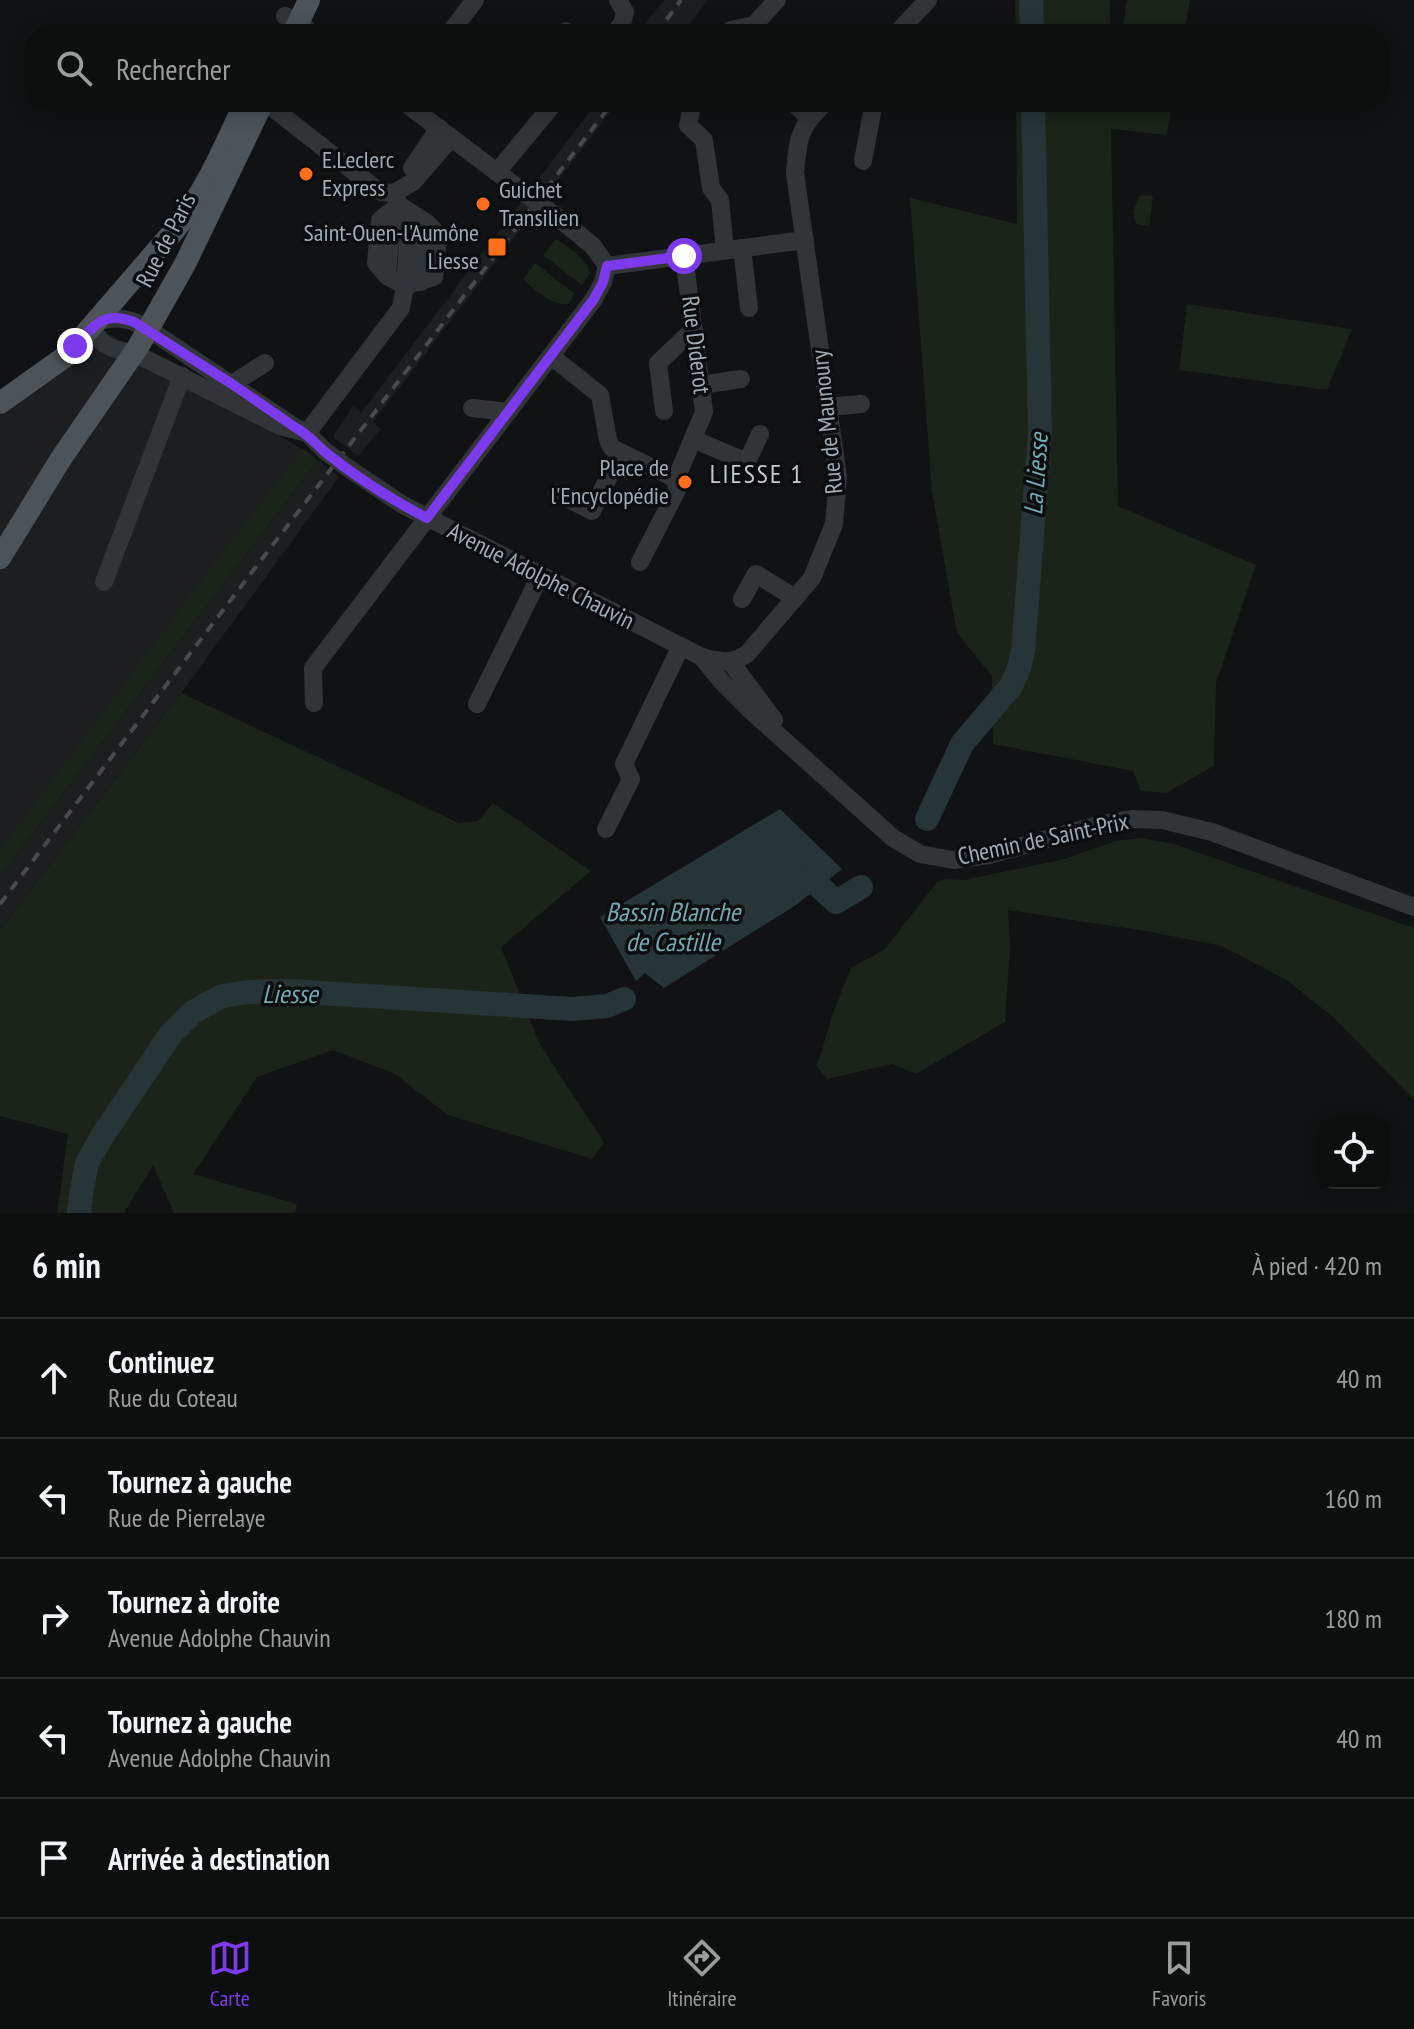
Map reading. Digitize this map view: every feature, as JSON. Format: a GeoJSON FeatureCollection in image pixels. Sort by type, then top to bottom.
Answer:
{"type":"FeatureCollection","features":[{"type":"Feature","properties":{"kind":"main road"},"geometry":{"type":"LineString","coordinates":[[293,23],[309,0]]}},
{"type":"Feature","properties":{"kind":"main road","name":"Rue de Paris"},"geometry":{"type":"LineString","coordinates":[[0,403],[66,356],[173,232],[201,195],[240,112]]}},
{"type":"Feature","properties":{"kind":"main road","name":"Rue de Paris"},"geometry":{"type":"LineString","coordinates":[[0,558],[62,457],[148,329],[185,264],[259,112]]}},
{"type":"Feature","properties":{"kind":"street"},"geometry":{"type":"LineString","coordinates":[[457,24],[475,0]]}},
{"type":"Feature","properties":{"kind":"street"},"geometry":{"type":"LineString","coordinates":[[618,0],[625,12],[622,24]]}},
{"type":"Feature","properties":{"kind":"street"},"geometry":{"type":"LineString","coordinates":[[762,24],[777,0]]}},
{"type":"Feature","properties":{"kind":"street"},"geometry":{"type":"LineString","coordinates":[[916,24],[928,0]]}},
{"type":"Feature","properties":{"kind":"street"},"geometry":{"type":"LineString","coordinates":[[277,112],[380,192],[397,199],[427,223],[413,284],[401,308],[301,431]]}},
{"type":"Feature","properties":{"kind":"street"},"geometry":{"type":"LineString","coordinates":[[314,703],[313,668],[594,299],[607,266],[593,246],[561,220],[417,112]]}},
{"type":"Feature","properties":{"kind":"street"},"geometry":{"type":"LineString","coordinates":[[500,174],[547,112]]}},
{"type":"Feature","properties":{"kind":"street"},"geometry":{"type":"LineString","coordinates":[[691,112],[688,125],[704,140],[711,188],[720,200],[749,308]]}},
{"type":"Feature","properties":{"kind":"street"},"geometry":{"type":"LineString","coordinates":[[803,112],[809,118],[815,112]]}},
{"type":"Feature","properties":{"kind":"street"},"geometry":{"type":"LineString","coordinates":[[863,161],[872,112]]}},
{"type":"Feature","properties":{"kind":"street","name":"Rue de Maunoury"},"geometry":{"type":"LineString","coordinates":[[730,661],[747,654],[812,578],[834,524],[838,477],[795,173],[798,140],[809,118]]}},
{"type":"Feature","properties":{"kind":"street"},"geometry":{"type":"LineString","coordinates":[[413,284],[387,276],[392,222],[397,199],[445,133]]}},
{"type":"Feature","properties":{"kind":"street"},"geometry":{"type":"LineString","coordinates":[[397,199],[409,230],[413,284]]}},
{"type":"Feature","properties":{"kind":"street"},"geometry":{"type":"LineString","coordinates":[[607,266],[805,240]]}},
{"type":"Feature","properties":{"kind":"street","name":"Rue Diderot"},"geometry":{"type":"LineString","coordinates":[[640,562],[677,490],[676,479],[704,412],[684,256]]}},
{"type":"Feature","properties":{"kind":"street","name":"Avenue Adolphe Chauvin"},"geometry":{"type":"LineString","coordinates":[[301,431],[280,426],[134,353],[108,347],[99,341],[94,332],[97,322],[123,318],[148,329],[301,431],[403,505],[702,657]]}},
{"type":"Feature","properties":{"kind":"street"},"geometry":{"type":"LineString","coordinates":[[664,411],[658,363],[694,329]]}},
{"type":"Feature","properties":{"kind":"street"},"geometry":{"type":"LineString","coordinates":[[551,356],[600,395],[612,448],[676,479]]}},
{"type":"Feature","properties":{"kind":"street"},"geometry":{"type":"LineString","coordinates":[[232,384],[265,363]]}},
{"type":"Feature","properties":{"kind":"street"},"geometry":{"type":"LineString","coordinates":[[104,582],[182,376]]}},
{"type":"Feature","properties":{"kind":"street"},"geometry":{"type":"LineString","coordinates":[[701,385],[741,379]]}},
{"type":"Feature","properties":{"kind":"street"},"geometry":{"type":"LineString","coordinates":[[477,402],[508,412]]}},
{"type":"Feature","properties":{"kind":"street"},"geometry":{"type":"LineString","coordinates":[[828,407],[861,404]]}},
{"type":"Feature","properties":{"kind":"street"},"geometry":{"type":"LineString","coordinates":[[693,439],[747,462],[760,434]]}},
{"type":"Feature","properties":{"kind":"street"},"geometry":{"type":"LineString","coordinates":[[557,493],[592,511],[620,454]]}},
{"type":"Feature","properties":{"kind":"street"},"geometry":{"type":"LineString","coordinates":[[742,599],[756,574],[795,598]]}},
{"type":"Feature","properties":{"kind":"street"},"geometry":{"type":"LineString","coordinates":[[477,704],[540,576]]}},
{"type":"Feature","properties":{"kind":"street"},"geometry":{"type":"LineString","coordinates":[[606,829],[631,779],[624,764],[681,646]]}},
{"type":"Feature","properties":{"kind":"street"},"geometry":{"type":"LineString","coordinates":[[702,657],[720,662],[730,661]]}},
{"type":"Feature","properties":{"kind":"street","name":"Chemin de Saint-Prix"},"geometry":{"type":"LineString","coordinates":[[702,657],[721,681],[893,838],[929,857],[953,860],[980,857],[1102,824],[1133,819],[1162,820],[1212,832],[1414,907]]}},
{"type":"Feature","properties":{"kind":"street","name":"Chemin de Saint-Prix"},"geometry":{"type":"LineString","coordinates":[[730,661],[794,747]]}},
{"type":"Feature","properties":{"kind":"shaded area"},"geometry":{"type":"Polygon","coordinates":[[[664,0],[708,0],[690,24],[645,24],[664,0]]]}},
{"type":"Feature","properties":{"kind":"shaded area"},"geometry":{"type":"Polygon","coordinates":[[[1015,0],[1110,0],[1110,24],[1016,24],[1015,0]]]}},
{"type":"Feature","properties":{"kind":"shaded area"},"geometry":{"type":"Polygon","coordinates":[[[1127,0],[1190,0],[1186,24],[1123,24],[1127,0]]]}},
{"type":"Feature","properties":{"kind":"shaded area"},"geometry":{"type":"Polygon","coordinates":[[[589,112],[610,112],[373,422],[381,429],[358,456],[333,437],[353,406],[361,413],[589,112]]]}},
{"type":"Feature","properties":{"kind":"shaded area"},"geometry":{"type":"Polygon","coordinates":[[[1016,112],[1170,112],[1167,135],[1111,129],[1118,506],[1256,565],[1216,683],[1214,766],[1166,793],[1141,791],[1133,771],[993,744],[992,676],[957,633],[932,492],[910,198],[1017,224],[1016,112]]]}},
{"type":"Feature","properties":{"kind":"shaded area"},"geometry":{"type":"Polygon","coordinates":[[[1140,195],[1153,196],[1149,226],[1136,224],[1133,211],[1140,195]]]}},
{"type":"Feature","properties":{"kind":"shaded area"},"geometry":{"type":"Polygon","coordinates":[[[556,239],[576,253],[588,267],[590,273],[582,285],[543,255],[556,239]]]}},
{"type":"Feature","properties":{"kind":"shaded area"},"geometry":{"type":"Polygon","coordinates":[[[535,263],[575,294],[569,304],[550,300],[523,280],[535,263]]]}},
{"type":"Feature","properties":{"kind":"shaded area"},"geometry":{"type":"Polygon","coordinates":[[[1187,304],[1352,329],[1327,390],[1179,370],[1187,304]]]}},
{"type":"Feature","properties":{"kind":"shaded area"},"geometry":{"type":"Polygon","coordinates":[[[84,319],[310,454],[0,855],[0,415],[84,319]]]}},
{"type":"Feature","properties":{"kind":"shaded area"},"geometry":{"type":"Polygon","coordinates":[[[303,449],[318,460],[0,876],[0,850],[303,449]]]}},
{"type":"Feature","properties":{"kind":"shaded area"},"geometry":{"type":"Polygon","coordinates":[[[318,460],[339,477],[181,693],[0,930],[0,876],[318,460]]]}},
{"type":"Feature","properties":{"kind":"shaded area"},"geometry":{"type":"Polygon","coordinates":[[[181,693],[459,823],[478,821],[493,803],[591,871],[501,947],[538,1041],[604,1143],[592,1159],[448,1115],[395,1074],[333,1050],[257,1077],[193,1174],[297,1204],[295,1213],[174,1213],[153,1165],[124,1213],[57,1213],[68,1134],[0,1116],[0,930],[181,693]]]}},
{"type":"Feature","properties":{"kind":"shaded area"},"geometry":{"type":"Polygon","coordinates":[[[1142,838],[1174,844],[1414,928],[1414,1100],[1333,1017],[1288,981],[1222,946],[1008,910],[1010,947],[1005,1022],[916,1074],[892,1064],[827,1079],[817,1066],[851,968],[885,949],[937,882],[964,880],[1061,860],[1116,841],[1142,838]]]}},
{"type":"Feature","properties":{"kind":"water","name":"Bassin Blanche de Castille"},"geometry":{"type":"Polygon","coordinates":[[[780,809],[842,869],[796,905],[664,988],[645,973],[636,981],[600,917],[780,809]]]}},
{"type":"Feature","properties":{"kind":"waterway","name":"La Liesse"},"geometry":{"type":"LineString","coordinates":[[1031,0],[1032,24]]}},
{"type":"Feature","properties":{"kind":"waterway","name":"La Liesse"},"geometry":{"type":"LineString","coordinates":[[927,819],[962,744],[1011,686],[1023,651],[1040,432],[1033,112]]}},
{"type":"Feature","properties":{"kind":"waterway","name":"Liesse"},"geometry":{"type":"LineString","coordinates":[[796,884],[808,876],[836,902],[861,887]]}},
{"type":"Feature","properties":{"kind":"waterway","name":"Liesse"},"geometry":{"type":"LineString","coordinates":[[79,1213],[87,1163],[101,1138],[170,1035],[193,1012],[222,996],[290,991],[572,1009],[607,1006],[624,999]]}},
{"type":"Feature","properties":{"kind":"railway"},"geometry":{"type":"LineString","coordinates":[[663,24],[681,0]]}},
{"type":"Feature","properties":{"kind":"railway"},"geometry":{"type":"LineString","coordinates":[[0,904],[605,112]]}},
{"type":"Feature","properties":{"kind":"place","name":"E.Leclerc Express"},"geometry":{"type":"Point","coordinates":[306,174]}},
{"type":"Feature","properties":{"kind":"place","name":"Guichet Transilien"},"geometry":{"type":"Point","coordinates":[483,204]}},
{"type":"Feature","properties":{"kind":"place","name":"Saint-Ouen-l'Aumône Liesse"},"geometry":{"type":"Point","coordinates":[497,247]}},
{"type":"Feature","properties":{"kind":"place","name":"Place de l'Encyclopédie"},"geometry":{"type":"Point","coordinates":[685,482]}},
{"type":"Feature","properties":{"kind":"district","name":"LIESSE 1"},"geometry":{"type":"Point","coordinates":[757,474]}},
{"type":"Feature","properties":{"kind":"route"},"geometry":{"type":"LineString","coordinates":[[75,346],[97,322],[106,319],[123,318],[144,326],[307,433],[325,451],[427,518],[594,299],[607,266],[684,256]]}}]}
